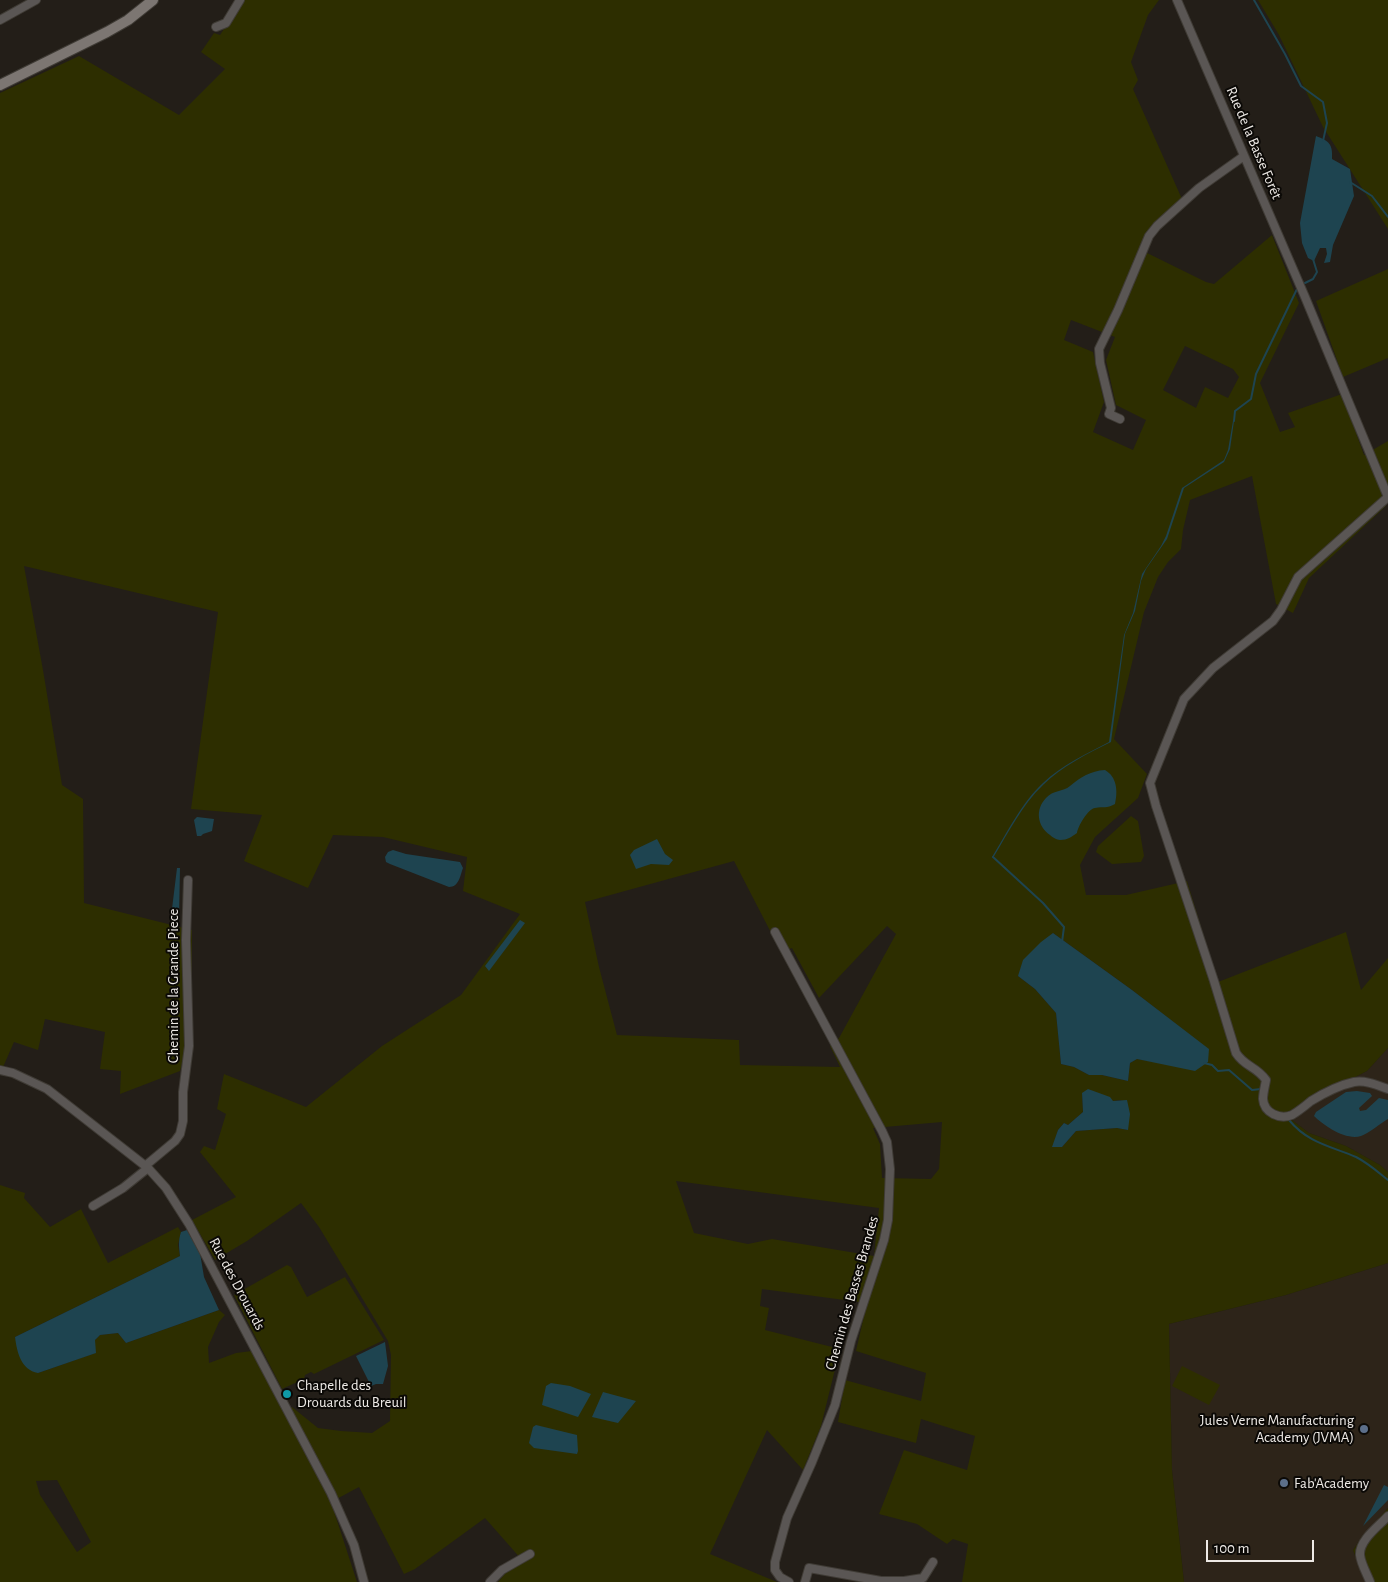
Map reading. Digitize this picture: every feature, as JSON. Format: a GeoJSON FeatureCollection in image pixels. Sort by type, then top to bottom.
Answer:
{"type":"FeatureCollection","features":[{"type":"Feature","properties":{"kind":"main road"},"geometry":{"type":"LineString","coordinates":[[0,85],[107,32],[128,20],[153,0]]}},
{"type":"Feature","properties":{"kind":"street"},"geometry":{"type":"LineString","coordinates":[[216,27],[226,23],[240,0]]}},
{"type":"Feature","properties":{"kind":"street","name":"Rue de la Basse Forêt"},"geometry":{"type":"LineString","coordinates":[[1177,0],[1305,297],[1388,497]]}},
{"type":"Feature","properties":{"kind":"street"},"geometry":{"type":"LineString","coordinates":[[0,20],[39,1]]}},
{"type":"Feature","properties":{"kind":"street"},"geometry":{"type":"LineString","coordinates":[[1120,419],[1109,414],[1111,408],[1100,363],[1099,349],[1118,310],[1148,236],[1200,188],[1244,156]]}},
{"type":"Feature","properties":{"kind":"street"},"geometry":{"type":"LineString","coordinates":[[1388,497],[1298,577],[1281,610],[1273,621],[1213,668],[1184,699],[1150,783],[1236,1053],[1240,1060],[1260,1071],[1266,1080],[1263,1098],[1264,1105],[1271,1113],[1279,1117],[1291,1116],[1313,1100],[1348,1084],[1357,1082],[1372,1083],[1388,1089]]}},
{"type":"Feature","properties":{"kind":"street","name":"Chemin de la Grande Piece"},"geometry":{"type":"LineString","coordinates":[[93,1206],[124,1188],[175,1142],[180,1134],[183,1121],[183,1092],[189,1046],[186,940],[188,880]]}},
{"type":"Feature","properties":{"kind":"street","name":"Chemin des Basses Brandes"},"geometry":{"type":"LineString","coordinates":[[775,932],[888,1142],[890,1155],[888,1220],[884,1240],[851,1341],[835,1405],[787,1518],[775,1562],[776,1570],[780,1577],[789,1582]]}},
{"type":"Feature","properties":{"kind":"street","name":"Rue des Drouards"},"geometry":{"type":"LineString","coordinates":[[0,1070],[46,1089],[147,1167],[166,1188],[189,1224],[331,1493],[354,1545],[364,1582]]}},
{"type":"Feature","properties":{"kind":"street"},"geometry":{"type":"LineString","coordinates":[[1370,1582],[1360,1555],[1361,1548],[1367,1538],[1388,1516]]}},
{"type":"Feature","properties":{"kind":"street"},"geometry":{"type":"LineString","coordinates":[[490,1582],[502,1570],[530,1554]]}},
{"type":"Feature","properties":{"kind":"street"},"geometry":{"type":"LineString","coordinates":[[805,1582],[809,1568],[881,1581],[904,1582],[923,1578],[933,1562]]}},
{"type":"Feature","properties":{"kind":"shaded area"},"geometry":{"type":"Polygon","coordinates":[[[243,0],[1159,0],[1148,15],[1131,62],[1138,80],[1133,89],[1182,199],[1146,236],[1139,249],[1206,282],[1214,284],[1272,235],[1299,303],[1260,383],[1280,432],[1295,427],[1288,413],[1342,394],[1364,455],[1388,441],[1388,490],[1381,493],[1386,506],[1309,578],[1293,613],[1276,604],[1252,476],[1190,500],[1181,549],[1168,562],[1158,577],[1144,612],[1114,739],[1147,774],[1138,798],[1095,837],[1080,865],[1086,895],[1126,895],[1187,881],[1218,982],[1346,932],[1361,990],[1388,958],[1388,1048],[1367,1071],[1291,1110],[1288,1117],[1309,1133],[1346,1146],[1380,1165],[1388,1172],[1388,1263],[1286,1295],[1169,1324],[1172,1470],[1184,1582],[962,1582],[968,1544],[953,1539],[947,1544],[917,1524],[879,1514],[904,1450],[967,1470],[975,1436],[921,1419],[916,1443],[838,1422],[845,1380],[921,1401],[926,1373],[856,1351],[867,1303],[762,1289],[760,1306],[769,1308],[765,1330],[840,1349],[821,1426],[803,1470],[767,1430],[710,1554],[777,1582],[498,1582],[509,1569],[522,1560],[485,1518],[415,1569],[404,1574],[359,1487],[331,1502],[357,1582],[0,1582],[0,1185],[25,1193],[24,1198],[50,1227],[81,1209],[108,1263],[178,1227],[181,1232],[178,1245],[180,1256],[15,1337],[38,1373],[95,1353],[95,1340],[100,1335],[118,1333],[126,1343],[219,1310],[225,1315],[219,1322],[208,1347],[209,1363],[236,1353],[252,1351],[283,1411],[292,1407],[318,1428],[372,1433],[390,1421],[391,1355],[388,1341],[319,1227],[301,1203],[247,1241],[215,1260],[192,1220],[236,1197],[200,1152],[204,1146],[215,1150],[226,1114],[217,1109],[224,1074],[306,1107],[382,1046],[461,995],[520,914],[463,891],[467,857],[383,837],[333,835],[308,888],[244,861],[262,815],[191,809],[218,612],[24,566],[62,785],[83,799],[84,903],[192,930],[192,1063],[183,1060],[180,1071],[120,1094],[121,1071],[100,1069],[105,1032],[45,1019],[38,1050],[14,1042],[0,1074],[0,93],[79,56],[179,115],[225,69],[201,52],[214,33],[220,35],[243,0]],[[1071,320],[1064,340],[1093,352],[1104,402],[1093,432],[1133,450],[1146,420],[1116,405],[1106,360],[1115,337],[1071,320]],[[1185,346],[1163,390],[1196,408],[1205,387],[1228,398],[1239,377],[1233,369],[1185,346]],[[734,861],[585,902],[599,967],[617,1035],[739,1040],[740,1065],[840,1067],[830,1046],[839,1038],[896,934],[887,926],[819,998],[792,948],[781,952],[734,861]],[[1053,933],[1018,976],[1035,989],[1056,1013],[1061,1064],[1074,1067],[1089,1075],[1102,1075],[1128,1081],[1130,1063],[1137,1059],[1162,1063],[1208,1062],[1208,1049],[1132,990],[1053,933]],[[1082,1093],[1083,1112],[1068,1125],[1064,1123],[1058,1130],[1053,1147],[1062,1147],[1076,1131],[1117,1128],[1128,1130],[1121,1100],[1113,1101],[1082,1093]],[[942,1122],[873,1128],[880,1144],[882,1178],[931,1179],[939,1169],[942,1122]],[[676,1181],[694,1233],[748,1244],[772,1239],[874,1256],[879,1208],[676,1181]],[[57,1480],[36,1481],[40,1495],[77,1552],[91,1542],[57,1480]]]}},
{"type":"Feature","properties":{"kind":"shaded area"},"geometry":{"type":"Polygon","coordinates":[[[1258,0],[1388,0],[1388,229],[1323,127],[1279,35],[1258,0]]]}},
{"type":"Feature","properties":{"kind":"shaded area"},"geometry":{"type":"Polygon","coordinates":[[[1388,269],[1388,358],[1343,377],[1316,301],[1388,269]]]}},
{"type":"Feature","properties":{"kind":"shaded area"},"geometry":{"type":"Polygon","coordinates":[[[1131,816],[1138,821],[1144,856],[1141,862],[1112,864],[1096,852],[1098,846],[1131,816]]]}},
{"type":"Feature","properties":{"kind":"shaded area"},"geometry":{"type":"Polygon","coordinates":[[[1388,1048],[1388,1172],[1380,1165],[1346,1146],[1309,1133],[1288,1117],[1291,1110],[1367,1071],[1388,1048]]]}},
{"type":"Feature","properties":{"kind":"shaded area"},"geometry":{"type":"Polygon","coordinates":[[[1388,1263],[1388,1508],[1353,1550],[1365,1582],[1184,1582],[1172,1470],[1169,1324],[1286,1295],[1388,1263]]]}},
{"type":"Feature","properties":{"kind":"shaded area"},"geometry":{"type":"Polygon","coordinates":[[[287,1265],[291,1267],[307,1297],[345,1277],[384,1340],[314,1374],[311,1372],[305,1375],[304,1379],[282,1389],[234,1295],[287,1265]]]}},
{"type":"Feature","properties":{"kind":"shaded area"},"geometry":{"type":"Polygon","coordinates":[[[1182,1366],[1220,1385],[1209,1405],[1172,1386],[1182,1366]]]}},
{"type":"Feature","properties":{"kind":"shaded area"},"geometry":{"type":"Polygon","coordinates":[[[1388,1508],[1388,1582],[1365,1582],[1353,1550],[1388,1508]]]}},
{"type":"Feature","properties":{"kind":"water"},"geometry":{"type":"Polygon","coordinates":[[[1316,136],[1331,146],[1332,159],[1350,169],[1354,196],[1333,245],[1330,262],[1324,263],[1327,254],[1326,248],[1320,248],[1314,261],[1308,258],[1302,243],[1300,223],[1316,136]]]}},
{"type":"Feature","properties":{"kind":"water"},"geometry":{"type":"Polygon","coordinates":[[[1233,421],[1230,449],[1224,462],[1184,488],[1167,539],[1146,569],[1141,581],[1135,611],[1125,634],[1111,742],[1067,766],[1050,778],[1022,810],[993,858],[1009,828],[1028,799],[1043,783],[1066,765],[1109,742],[1124,635],[1133,613],[1142,574],[1166,536],[1182,488],[1224,460],[1228,450],[1233,421]]]}},
{"type":"Feature","properties":{"kind":"water"},"geometry":{"type":"Polygon","coordinates":[[[1105,770],[1112,776],[1116,785],[1115,804],[1098,807],[1089,811],[1079,826],[1077,833],[1067,839],[1057,840],[1052,837],[1042,827],[1040,822],[1039,812],[1042,802],[1052,794],[1067,788],[1086,775],[1105,770]]]}},
{"type":"Feature","properties":{"kind":"water"},"geometry":{"type":"Polygon","coordinates":[[[197,817],[214,819],[212,831],[197,836],[194,820],[197,817]]]}},
{"type":"Feature","properties":{"kind":"water"},"geometry":{"type":"Polygon","coordinates":[[[657,839],[665,854],[673,860],[669,865],[651,864],[636,869],[630,855],[634,850],[657,839]]]}},
{"type":"Feature","properties":{"kind":"water"},"geometry":{"type":"Polygon","coordinates":[[[393,850],[406,854],[460,862],[463,868],[459,881],[452,887],[449,887],[390,864],[386,862],[385,857],[388,852],[393,850]]]}},
{"type":"Feature","properties":{"kind":"water"},"geometry":{"type":"Polygon","coordinates":[[[177,868],[180,868],[179,919],[171,917],[177,868]]]}},
{"type":"Feature","properties":{"kind":"water"},"geometry":{"type":"Polygon","coordinates":[[[520,920],[525,923],[489,971],[485,966],[520,920]]]}},
{"type":"Feature","properties":{"kind":"water"},"geometry":{"type":"Polygon","coordinates":[[[1053,933],[1209,1049],[1208,1062],[1195,1071],[1137,1059],[1130,1063],[1128,1081],[1102,1075],[1089,1075],[1074,1067],[1061,1064],[1056,1013],[1035,989],[1018,976],[1023,960],[1053,933]]]}},
{"type":"Feature","properties":{"kind":"water"},"geometry":{"type":"Polygon","coordinates":[[[1088,1089],[1110,1097],[1113,1101],[1127,1100],[1130,1114],[1128,1130],[1117,1128],[1076,1131],[1062,1147],[1052,1147],[1058,1130],[1064,1123],[1068,1125],[1083,1112],[1082,1093],[1088,1089]]]}},
{"type":"Feature","properties":{"kind":"water"},"geometry":{"type":"Polygon","coordinates":[[[1346,1092],[1370,1093],[1372,1096],[1359,1108],[1360,1111],[1366,1110],[1379,1098],[1388,1100],[1388,1119],[1367,1133],[1355,1137],[1335,1131],[1314,1116],[1316,1112],[1346,1092]]]}},
{"type":"Feature","properties":{"kind":"water"},"geometry":{"type":"Polygon","coordinates":[[[187,1230],[200,1253],[204,1277],[219,1310],[126,1343],[118,1333],[100,1335],[95,1340],[96,1353],[38,1373],[32,1371],[24,1364],[17,1349],[15,1337],[180,1256],[180,1235],[181,1232],[187,1230]]]}},
{"type":"Feature","properties":{"kind":"water"},"geometry":{"type":"Polygon","coordinates":[[[385,1342],[388,1366],[383,1384],[371,1386],[356,1356],[385,1342]]]}},
{"type":"Feature","properties":{"kind":"water"},"geometry":{"type":"Polygon","coordinates":[[[551,1383],[570,1386],[591,1394],[578,1417],[542,1405],[546,1386],[551,1383]]]}},
{"type":"Feature","properties":{"kind":"water"},"geometry":{"type":"Polygon","coordinates":[[[603,1392],[636,1401],[618,1423],[592,1417],[603,1392]]]}},
{"type":"Feature","properties":{"kind":"water"},"geometry":{"type":"Polygon","coordinates":[[[536,1425],[577,1435],[577,1454],[534,1448],[529,1443],[533,1427],[536,1425]]]}},
{"type":"Feature","properties":{"kind":"water"},"geometry":{"type":"Polygon","coordinates":[[[1384,1485],[1388,1487],[1388,1500],[1363,1526],[1384,1485]]]}},
{"type":"Feature","properties":{"kind":"waterway"},"geometry":{"type":"LineString","coordinates":[[1254,0],[1301,86],[1323,102],[1327,123],[1323,141]]}},
{"type":"Feature","properties":{"kind":"waterway"},"geometry":{"type":"LineString","coordinates":[[1350,182],[1372,196],[1388,217]]}},
{"type":"Feature","properties":{"kind":"waterway"},"geometry":{"type":"LineString","coordinates":[[1305,283],[1313,279],[1317,272],[1313,259]]}},
{"type":"Feature","properties":{"kind":"waterway"},"geometry":{"type":"LineString","coordinates":[[1234,421],[1235,411],[1251,399],[1256,374],[1297,289]]}},
{"type":"Feature","properties":{"kind":"waterway"},"geometry":{"type":"LineString","coordinates":[[993,857],[1043,903],[1064,927],[1062,942]]}},
{"type":"Feature","properties":{"kind":"waterway"},"geometry":{"type":"LineString","coordinates":[[1204,1063],[1212,1065],[1218,1071],[1229,1070],[1252,1090],[1261,1089]]}},
{"type":"Feature","properties":{"kind":"waterway"},"geometry":{"type":"LineString","coordinates":[[1289,1120],[1296,1128],[1312,1139],[1356,1157],[1388,1180]]}},
{"type":"Feature","properties":{"kind":"place","name":"Chapelle des Drouards du Breuil"},"geometry":{"type":"Point","coordinates":[287,1394]}},
{"type":"Feature","properties":{"kind":"place","name":"Jules Verne Manufacturing Academy (JVMA)"},"geometry":{"type":"Point","coordinates":[1364,1429]}},
{"type":"Feature","properties":{"kind":"place","name":"Fab'Academy"},"geometry":{"type":"Point","coordinates":[1284,1483]}}]}
